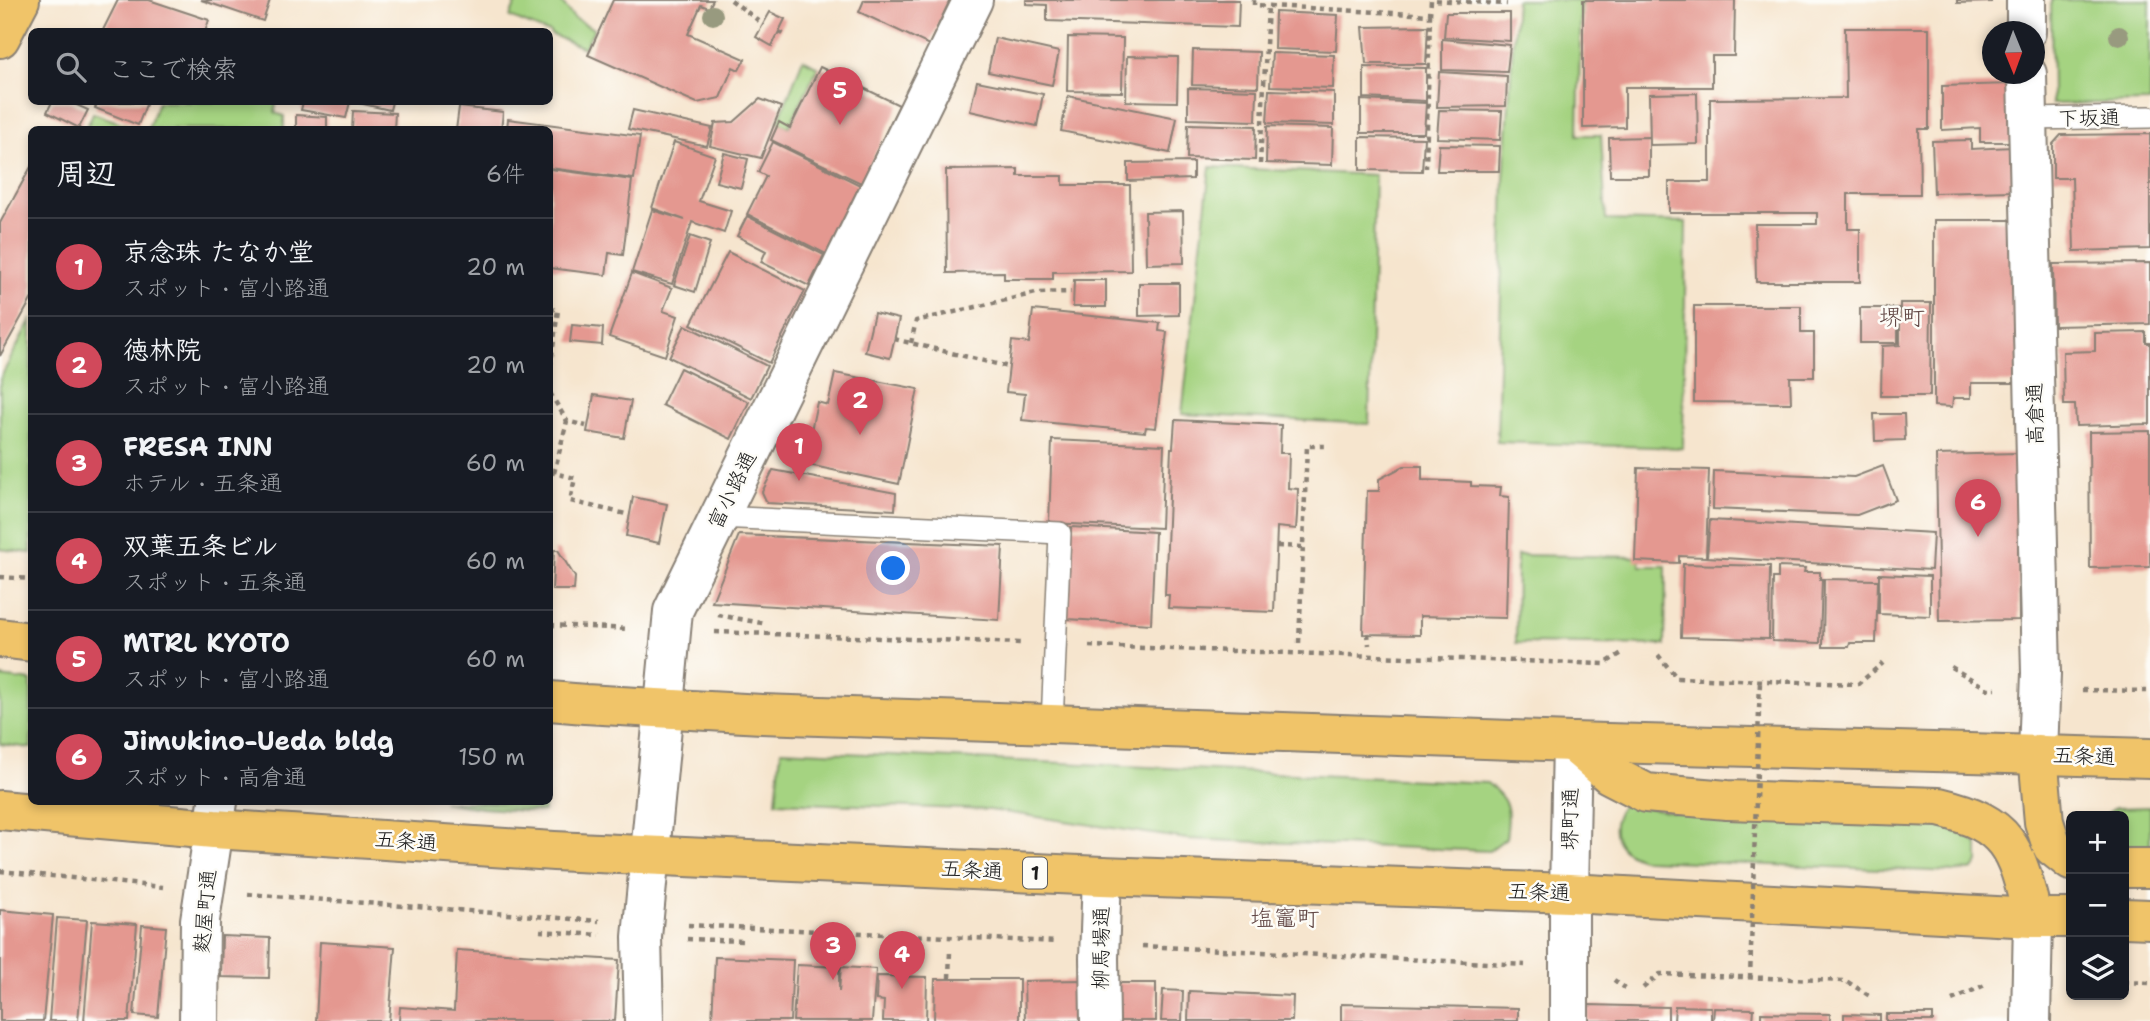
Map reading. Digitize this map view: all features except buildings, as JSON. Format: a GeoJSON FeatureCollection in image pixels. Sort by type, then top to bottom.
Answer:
{"type":"FeatureCollection","features":[{"type":"Feature","properties":{"kind":"main road"},"geometry":{"type":"LineString","coordinates":[[0,38],[20,0]]}},
{"type":"Feature","properties":{"kind":"main road"},"geometry":{"type":"LineString","coordinates":[[0,638],[28,642]]}},
{"type":"Feature","properties":{"kind":"main road","name":"五条通"},"geometry":{"type":"LineString","coordinates":[[553,701],[664,709],[1052,724],[2150,758]]}},
{"type":"Feature","properties":{"kind":"main road"},"geometry":{"type":"LineString","coordinates":[[1572,742],[1609,774],[1647,793],[1727,800],[1939,807],[1967,814],[1994,829],[2008,844],[2021,870],[2033,918]]}},
{"type":"Feature","properties":{"kind":"main road"},"geometry":{"type":"LineString","coordinates":[[2038,754],[2044,822],[2052,846],[2066,857]]}},
{"type":"Feature","properties":{"kind":"main road","name":"五条通"},"geometry":{"type":"LineString","coordinates":[[0,810],[216,815],[649,856],[1569,893],[2066,918]]}},
{"type":"Feature","properties":{"kind":"main road"},"geometry":{"type":"LineString","coordinates":[[2129,868],[2150,869]]}},
{"type":"Feature","properties":{"kind":"main road"},"geometry":{"type":"LineString","coordinates":[[2129,918],[2150,919]]}},
{"type":"Feature","properties":{"kind":"street","name":"富小路通"},"geometry":{"type":"LineString","coordinates":[[644,1021],[643,923],[673,611],[973,0]]}},
{"type":"Feature","properties":{"kind":"street"},"geometry":{"type":"LineString","coordinates":[[2026,0],[2026,21]]}},
{"type":"Feature","properties":{"kind":"street","name":"高倉通"},"geometry":{"type":"LineString","coordinates":[[2027,84],[2041,673],[2038,754]]}},
{"type":"Feature","properties":{"kind":"street","name":"堺町通"},"geometry":{"type":"LineString","coordinates":[[1569,1021],[1572,742]]}},
{"type":"Feature","properties":{"kind":"street","name":"麩屋町通"},"geometry":{"type":"LineString","coordinates":[[199,1021],[200,920],[216,815]]}},
{"type":"Feature","properties":{"kind":"street","name":"柳馬場通"},"geometry":{"type":"LineString","coordinates":[[1100,1021],[1102,876]]}},
{"type":"Feature","properties":{"kind":"street"},"geometry":{"type":"LineString","coordinates":[[2031,1021],[2033,918]]}},
{"type":"Feature","properties":{"kind":"lane","name":"下坂通"},"geometry":{"type":"LineString","coordinates":[[2028,119],[2150,117]]}},
{"type":"Feature","properties":{"kind":"lane"},"geometry":{"type":"LineString","coordinates":[[718,517],[1060,533],[1052,724]]}},
{"type":"Feature","properties":{"kind":"path"},"geometry":{"type":"LineString","coordinates":[[731,0],[764,24]]}},
{"type":"Feature","properties":{"kind":"path"},"geometry":{"type":"LineString","coordinates":[[1254,0],[1254,5],[1430,15]]}},
{"type":"Feature","properties":{"kind":"path"},"geometry":{"type":"LineString","coordinates":[[1426,168],[1431,0],[1507,4]]}},
{"type":"Feature","properties":{"kind":"path"},"geometry":{"type":"LineString","coordinates":[[1260,164],[1268,6]]}},
{"type":"Feature","properties":{"kind":"path"},"geometry":{"type":"LineString","coordinates":[[779,32],[786,35]]}},
{"type":"Feature","properties":{"kind":"path"},"geometry":{"type":"LineString","coordinates":[[911,343],[916,321],[1036,293],[1070,292]]}},
{"type":"Feature","properties":{"kind":"path"},"geometry":{"type":"LineString","coordinates":[[553,309],[558,310],[553,348]]}},
{"type":"Feature","properties":{"kind":"path"},"geometry":{"type":"LineString","coordinates":[[894,340],[1009,366]]}},
{"type":"Feature","properties":{"kind":"path"},"geometry":{"type":"LineString","coordinates":[[553,398],[567,421],[586,426]]}},
{"type":"Feature","properties":{"kind":"path"},"geometry":{"type":"LineString","coordinates":[[553,470],[567,421]]}},
{"type":"Feature","properties":{"kind":"path"},"geometry":{"type":"LineString","coordinates":[[1299,643],[1307,446],[1329,446]]}},
{"type":"Feature","properties":{"kind":"path"},"geometry":{"type":"LineString","coordinates":[[553,473],[575,478],[570,501],[630,515]]}},
{"type":"Feature","properties":{"kind":"path"},"geometry":{"type":"LineString","coordinates":[[1277,545],[1304,547]]}},
{"type":"Feature","properties":{"kind":"path"},"geometry":{"type":"LineString","coordinates":[[0,577],[28,579]]}},
{"type":"Feature","properties":{"kind":"path"},"geometry":{"type":"LineString","coordinates":[[713,615],[767,624]]}},
{"type":"Feature","properties":{"kind":"path"},"geometry":{"type":"LineString","coordinates":[[1368,634],[1369,645]]}},
{"type":"Feature","properties":{"kind":"path"},"geometry":{"type":"LineString","coordinates":[[1658,655],[1677,678],[1759,681],[1858,684],[1883,663]]}},
{"type":"Feature","properties":{"kind":"path"},"geometry":{"type":"LineString","coordinates":[[1751,978],[1759,681]]}},
{"type":"Feature","properties":{"kind":"path"},"geometry":{"type":"LineString","coordinates":[[0,871],[205,891],[643,923],[1600,969],[1625,988]]}},
{"type":"Feature","properties":{"kind":"path"},"geometry":{"type":"LineString","coordinates":[[540,931],[601,935]]}},
{"type":"Feature","properties":{"kind":"path"},"geometry":{"type":"LineString","coordinates":[[678,939],[745,941]]}},
{"type":"Feature","properties":{"kind":"path"},"geometry":{"type":"LineString","coordinates":[[949,978],[950,951]]}},
{"type":"Feature","properties":{"kind":"path"},"geometry":{"type":"LineString","coordinates":[[1643,988],[1660,974],[1846,981],[1870,996]]}},
{"type":"Feature","properties":{"kind":"path"},"geometry":{"type":"LineString","coordinates":[[2129,982],[2150,983]]}},
{"type":"Feature","properties":{"kind":"green space"},"geometry":{"type":"Polygon","coordinates":[[[517,0],[562,0],[574,18],[594,29],[584,48],[553,35],[553,28],[537,28],[510,17],[517,0]]]}},
{"type":"Feature","properties":{"kind":"green space"},"geometry":{"type":"Polygon","coordinates":[[[1516,0],[1581,0],[1578,135],[1601,135],[1606,220],[1686,222],[1683,448],[1497,442],[1504,178],[1516,0]]]}},
{"type":"Feature","properties":{"kind":"green space"},"geometry":{"type":"Polygon","coordinates":[[[2051,0],[2150,0],[2150,102],[2052,104],[2051,0]]]}},
{"type":"Feature","properties":{"kind":"green space"},"geometry":{"type":"Polygon","coordinates":[[[803,59],[818,67],[789,127],[778,122],[803,59]]]}},
{"type":"Feature","properties":{"kind":"green space"},"geometry":{"type":"Polygon","coordinates":[[[157,105],[276,105],[275,113],[284,116],[284,126],[149,126],[157,105]]]}},
{"type":"Feature","properties":{"kind":"green space"},"geometry":{"type":"Polygon","coordinates":[[[93,113],[130,126],[87,126],[93,113]]]}},
{"type":"Feature","properties":{"kind":"green space"},"geometry":{"type":"Polygon","coordinates":[[[1210,167],[1375,175],[1369,424],[1182,414],[1210,167]]]}},
{"type":"Feature","properties":{"kind":"green space"},"geometry":{"type":"Polygon","coordinates":[[[28,325],[28,553],[0,549],[0,379],[28,325]]]}},
{"type":"Feature","properties":{"kind":"green space"},"geometry":{"type":"Polygon","coordinates":[[[1517,555],[1640,557],[1640,566],[1666,566],[1665,645],[1516,643],[1517,555]]]}},
{"type":"Feature","properties":{"kind":"green space"},"geometry":{"type":"Polygon","coordinates":[[[0,677],[28,681],[28,748],[0,744],[0,677]]]}},
{"type":"Feature","properties":{"kind":"green space"},"geometry":{"type":"Polygon","coordinates":[[[781,750],[1487,783],[1507,806],[1506,838],[1489,851],[1187,839],[990,810],[776,802],[781,750]]]}},
{"type":"Feature","properties":{"kind":"green space"},"geometry":{"type":"Polygon","coordinates":[[[1623,804],[1674,812],[1942,825],[1973,839],[1978,846],[1978,862],[1973,869],[1957,872],[1646,860],[1627,852],[1617,840],[1615,823],[1623,804]]]}},
{"type":"Feature","properties":{"kind":"green space"},"geometry":{"type":"Polygon","coordinates":[[[462,805],[544,805],[543,812],[462,805]]]}},
{"type":"Feature","properties":{"kind":"green space"},"geometry":{"type":"Polygon","coordinates":[[[2150,807],[2150,854],[2129,854],[2129,811],[2111,811],[2115,808],[2150,807]]]}},
{"type":"Feature","properties":{"kind":"place","name":"MTRL KYOTO"},"geometry":{"type":"Point","coordinates":[840,125]}},
{"type":"Feature","properties":{"kind":"place","name":"徳林院"},"geometry":{"type":"Point","coordinates":[860,435]}},
{"type":"Feature","properties":{"kind":"place","name":"京念珠 たなか堂"},"geometry":{"type":"Point","coordinates":[799,481]}},
{"type":"Feature","properties":{"kind":"place","name":"Jimukino-Ueda bldg"},"geometry":{"type":"Point","coordinates":[1978,537]}},
{"type":"Feature","properties":{"kind":"place","name":"FRESA INN"},"geometry":{"type":"Point","coordinates":[833,980]}},
{"type":"Feature","properties":{"kind":"place","name":"双葉五条ビル"},"geometry":{"type":"Point","coordinates":[902,989]}},
{"type":"Feature","properties":{"kind":"district","name":"堺町"},"geometry":{"type":"Point","coordinates":[1902,317]}},
{"type":"Feature","properties":{"kind":"district","name":"塩竈町"},"geometry":{"type":"Point","coordinates":[1285,918]}}]}
